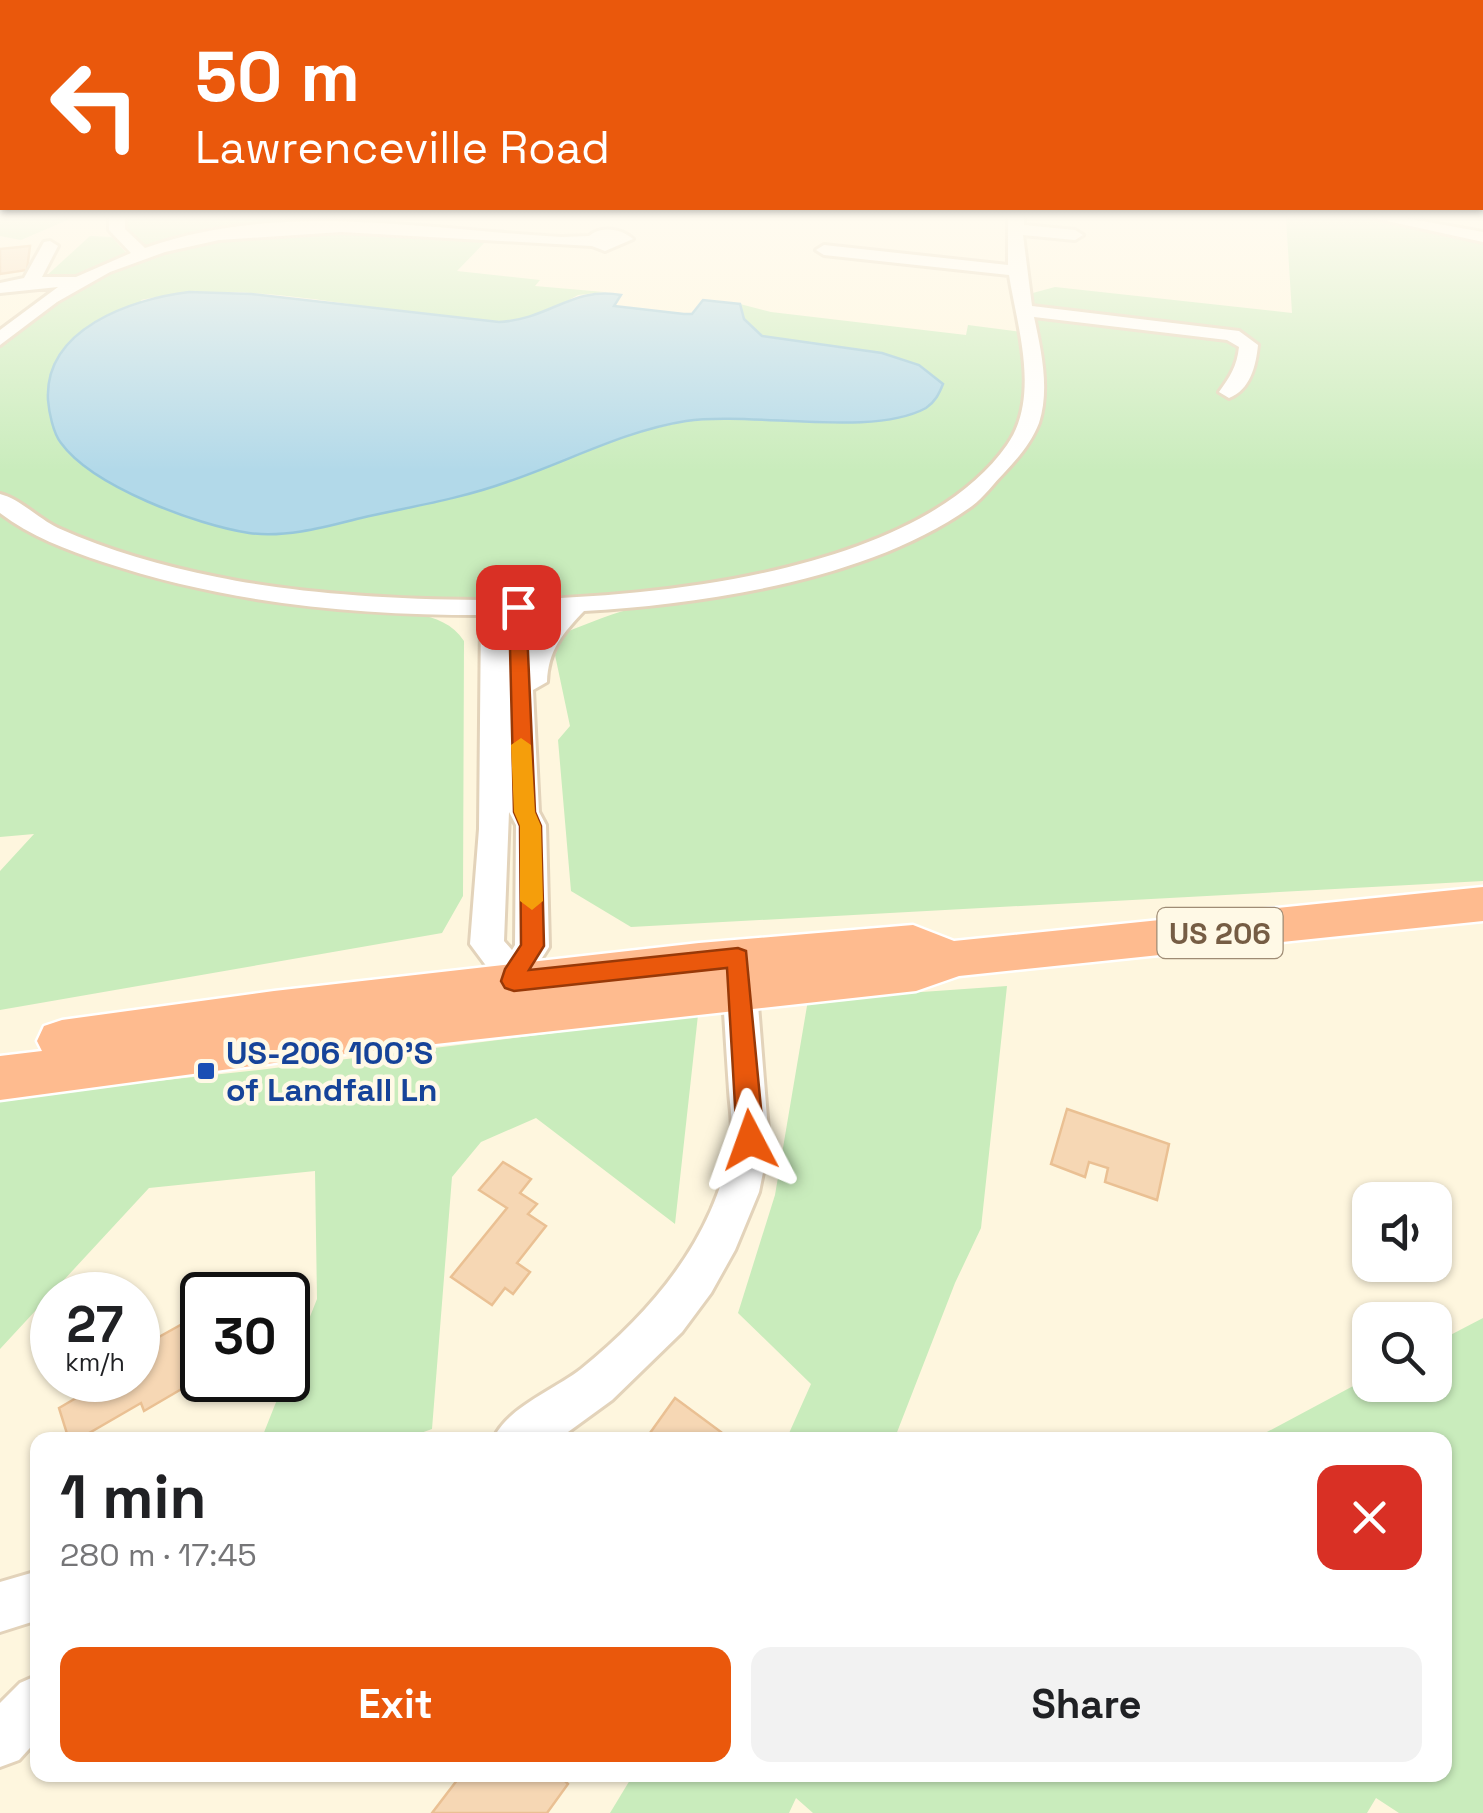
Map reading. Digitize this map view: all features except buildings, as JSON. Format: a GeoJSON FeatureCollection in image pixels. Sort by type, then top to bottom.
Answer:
{"type":"FeatureCollection","features":[{"type":"Feature","properties":{"kind":"highway","name":"US 206"},"geometry":{"type":"LineString","coordinates":[[0,1078],[514,990],[739,976],[916,972],[957,958],[1483,904]]}},
{"type":"Feature","properties":{"kind":"highway"},"geometry":{"type":"LineString","coordinates":[[0,1054],[21,1047],[227,1015],[514,990]]}},
{"type":"Feature","properties":{"kind":"street"},"geometry":{"type":"LineString","coordinates":[[0,339],[44,303]]}},
{"type":"Feature","properties":{"kind":"street"},"geometry":{"type":"LineString","coordinates":[[0,502],[45,531],[138,566],[189,580],[304,599],[418,607],[506,607],[696,592],[806,570],[886,543],[952,506],[1003,466],[1019,444],[1033,411],[1032,370],[1022,303]]}},
{"type":"Feature","properties":{"kind":"street"},"geometry":{"type":"LineString","coordinates":[[1023,310],[1232,335],[1249,346],[1249,351],[1243,377],[1229,392]]}},
{"type":"Feature","properties":{"kind":"street"},"geometry":{"type":"LineString","coordinates":[[531,826],[539,812],[541,774],[533,660],[538,644],[577,604]]}},
{"type":"Feature","properties":{"kind":"street"},"geometry":{"type":"LineString","coordinates":[[418,607],[452,619],[492,653],[506,697],[524,812],[531,826],[532,946],[514,990]]}},
{"type":"Feature","properties":{"kind":"street"},"geometry":{"type":"LineString","coordinates":[[492,653],[506,607]]}},
{"type":"Feature","properties":{"kind":"street"},"geometry":{"type":"LineString","coordinates":[[506,607],[506,697],[487,944],[514,990]]}},
{"type":"Feature","properties":{"kind":"street"},"geometry":{"type":"LineString","coordinates":[[494,830],[531,826]]}},
{"type":"Feature","properties":{"kind":"street"},"geometry":{"type":"LineString","coordinates":[[529,1432],[572,1406],[622,1366],[676,1307],[722,1231],[739,1188],[750,1140],[739,976]]}},
{"type":"Feature","properties":{"kind":"street"},"geometry":{"type":"LineString","coordinates":[[0,1607],[30,1598]]}},
{"type":"Feature","properties":{"kind":"street"},"geometry":{"type":"LineString","coordinates":[[0,1740],[30,1709]]}},
{"type":"Feature","properties":{"kind":"green space"},"geometry":{"type":"Polygon","coordinates":[[[52,303],[142,303],[252,533],[302,532],[457,496],[503,484],[634,433],[687,421],[738,418],[919,365],[882,353],[762,336],[744,319],[740,304],[771,312],[966,335],[968,325],[1021,332],[1026,403],[1013,443],[939,510],[823,558],[679,589],[520,602],[359,598],[210,578],[86,543],[0,493],[0,344],[52,303]]]}},
{"type":"Feature","properties":{"kind":"green space"},"geometry":{"type":"Polygon","coordinates":[[[339,303],[564,303],[540,316],[499,322],[339,303]]]}},
{"type":"Feature","properties":{"kind":"green space"},"geometry":{"type":"Polygon","coordinates":[[[1031,303],[1197,303],[1292,313],[1291,303],[1483,303],[1483,881],[631,927],[571,891],[558,740],[570,726],[555,655],[566,632],[639,607],[745,592],[839,568],[924,533],[964,510],[998,482],[1024,451],[1041,415],[1044,370],[1031,303]]]}},
{"type":"Feature","properties":{"kind":"green space"},"geometry":{"type":"Polygon","coordinates":[[[0,515],[84,556],[173,584],[312,607],[416,614],[455,630],[464,641],[463,896],[442,933],[0,1010],[0,871],[34,834],[0,837],[0,515]]]}},
{"type":"Feature","properties":{"kind":"green space"},"geometry":{"type":"Polygon","coordinates":[[[1007,986],[981,1228],[955,1283],[897,1432],[790,1432],[811,1384],[738,1313],[775,1195],[808,1000],[1007,986]]]}},
{"type":"Feature","properties":{"kind":"green space"},"geometry":{"type":"Polygon","coordinates":[[[698,1015],[675,1224],[536,1118],[481,1142],[452,1177],[432,1429],[424,1432],[264,1432],[276,1402],[310,1402],[310,1317],[317,1299],[315,1171],[149,1188],[71,1272],[30,1272],[30,1317],[0,1349],[0,1098],[698,1015]]]}},
{"type":"Feature","properties":{"kind":"green space"},"geometry":{"type":"Polygon","coordinates":[[[1483,1318],[1483,1813],[1399,1813],[1376,1798],[1367,1813],[813,1813],[796,1798],[789,1813],[610,1813],[629,1782],[1452,1782],[1452,1432],[1267,1432],[1352,1387],[1352,1402],[1452,1402],[1452,1334],[1483,1318]]]}},
{"type":"Feature","properties":{"kind":"water"},"geometry":{"type":"Polygon","coordinates":[[[140,303],[327,303],[499,322],[517,320],[566,303],[616,303],[614,306],[692,314],[701,303],[727,303],[740,304],[744,319],[762,336],[882,353],[919,365],[943,384],[929,406],[903,417],[843,423],[686,421],[640,432],[453,498],[305,531],[249,533],[175,513],[121,489],[76,459],[58,439],[48,400],[51,375],[60,354],[76,336],[140,303]]]}},
{"type":"Feature","properties":{"kind":"slow traffic"},"geometry":{"type":"LineString","coordinates":[[521,745],[524,812],[531,826],[532,901]]}},
{"type":"Feature","properties":{"kind":"place","name":"US-206 100'S of Landfall Ln"},"geometry":{"type":"Point","coordinates":[206,1071]}},
{"type":"Feature","properties":{"kind":"route"},"geometry":{"type":"LineString","coordinates":[[518,607],[524,812],[531,826],[532,946],[513,975],[514,981],[738,957],[750,1140]]}}]}
